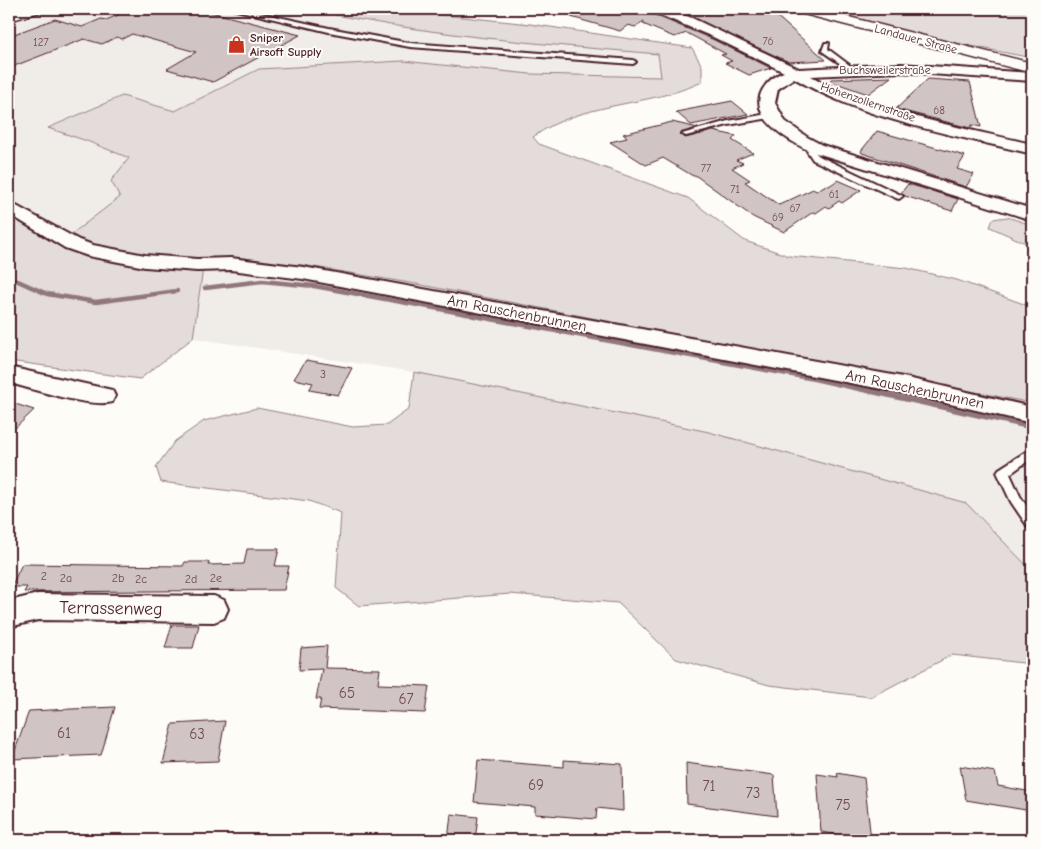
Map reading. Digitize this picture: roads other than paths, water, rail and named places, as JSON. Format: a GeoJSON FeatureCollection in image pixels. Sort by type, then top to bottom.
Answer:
{"type":"FeatureCollection","features":[{"type":"Feature","properties":{"kind":"main road"},"geometry":{"type":"LineString","coordinates":[[9,17],[34,9]]}},
{"type":"Feature","properties":{"kind":"main road","name":"Landauer Straße"},"geometry":{"type":"LineString","coordinates":[[801,9],[1032,68]]}},
{"type":"Feature","properties":{"kind":"street","name":"Hohenzollernstraße"},"geometry":{"type":"LineString","coordinates":[[657,9],[724,36],[824,89],[880,108],[1032,149]]}},
{"type":"Feature","properties":{"kind":"street","name":"Buchsweilerstraße"},"geometry":{"type":"LineString","coordinates":[[772,115],[766,102],[769,91],[782,78],[797,74],[850,68],[907,69],[1032,76]]}},
{"type":"Feature","properties":{"kind":"street"},"geometry":{"type":"LineString","coordinates":[[772,115],[793,136],[816,148],[1032,215]]}},
{"type":"Feature","properties":{"kind":"street","name":"Am Rauschenbrunnen"},"geometry":{"type":"LineString","coordinates":[[9,207],[72,244],[116,256],[197,265],[231,264],[303,273],[903,385],[1032,415]]}},
{"type":"Feature","properties":{"kind":"street"},"geometry":{"type":"LineString","coordinates":[[9,375],[68,390],[104,396]]}},
{"type":"Feature","properties":{"kind":"street","name":"Terrassenweg"},"geometry":{"type":"LineString","coordinates":[[9,614],[38,607],[214,609]]}},
{"type":"Feature","properties":{"kind":"lane"},"geometry":{"type":"LineString","coordinates":[[235,9],[329,30],[410,45],[633,62]]}},
{"type":"Feature","properties":{"kind":"lane"},"geometry":{"type":"LineString","coordinates":[[827,44],[824,50],[850,68]]}},
{"type":"Feature","properties":{"kind":"lane"},"geometry":{"type":"LineString","coordinates":[[686,134],[772,115]]}},
{"type":"Feature","properties":{"kind":"lane"},"geometry":{"type":"LineString","coordinates":[[816,148],[812,151],[816,158],[899,196]]}},
{"type":"Feature","properties":{"kind":"lane"},"geometry":{"type":"LineString","coordinates":[[1032,452],[1003,472],[1015,499],[1032,523]]}},
{"type":"Feature","properties":{"kind":"waterway"},"geometry":{"type":"LineString","coordinates":[[9,277],[47,294],[96,302],[177,291]]}},
{"type":"Feature","properties":{"kind":"waterway"},"geometry":{"type":"LineString","coordinates":[[205,288],[262,281],[314,286],[478,316]]}},
{"type":"Feature","properties":{"kind":"waterway"},"geometry":{"type":"LineString","coordinates":[[472,315],[812,378],[1032,427]]}},
{"type":"Feature","properties":{"kind":"place","name":"Sniper Airsoft Supply"},"geometry":{"type":"Point","coordinates":[236,45]}}]}
